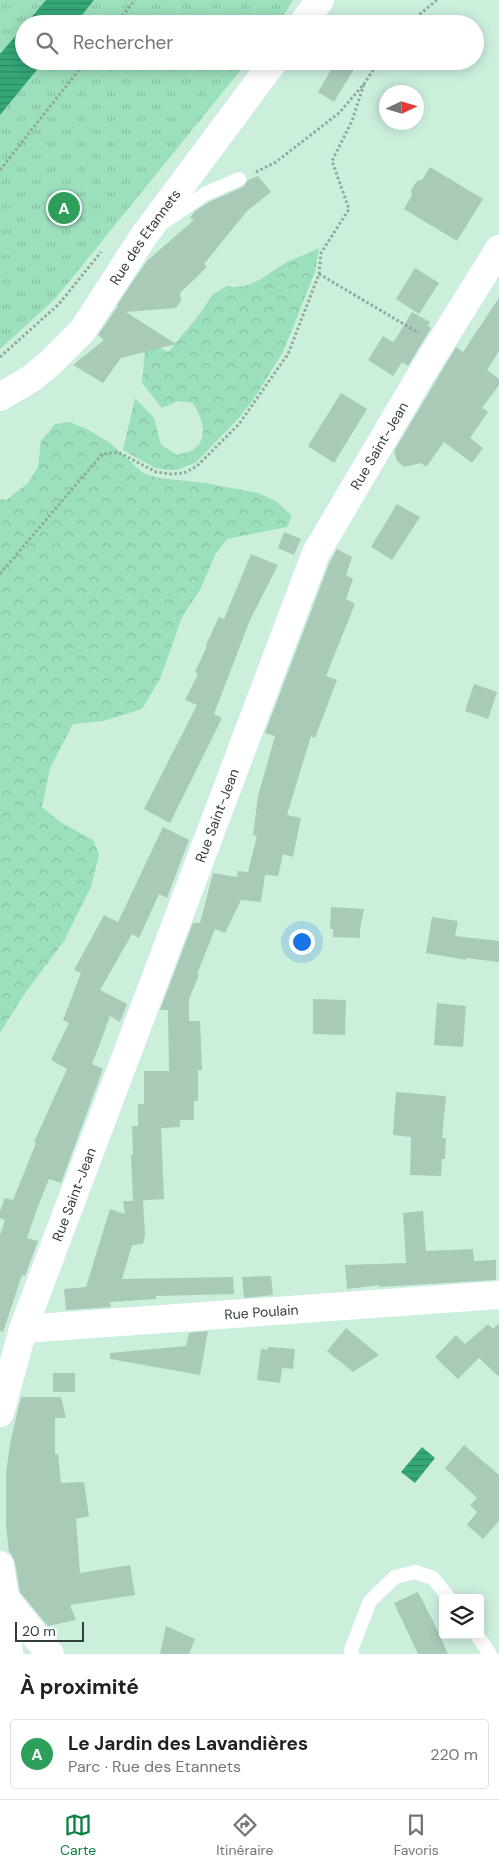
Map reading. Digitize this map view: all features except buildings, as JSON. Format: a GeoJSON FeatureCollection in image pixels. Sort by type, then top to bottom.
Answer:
{"type":"FeatureCollection","features":[{"type":"Feature","properties":{"kind":"street"},"geometry":{"type":"LineString","coordinates":[[309,15],[320,0]]}},
{"type":"Feature","properties":{"kind":"street","name":"Rue des Etannets"},"geometry":{"type":"LineString","coordinates":[[0,397],[32,378],[50,364],[74,340],[103,301],[143,237],[267,70]]}},
{"type":"Feature","properties":{"kind":"street","name":"Rue Saint-Jean"},"geometry":{"type":"LineString","coordinates":[[0,1413],[23,1329],[316,553],[439,345],[499,249]]}},
{"type":"Feature","properties":{"kind":"street","name":"Rue Poulain"},"geometry":{"type":"LineString","coordinates":[[23,1329],[499,1295]]}},
{"type":"Feature","properties":{"kind":"street"},"geometry":{"type":"LineString","coordinates":[[0,1565],[5,1598],[9,1654]]}},
{"type":"Feature","properties":{"kind":"street"},"geometry":{"type":"LineString","coordinates":[[5,1598],[50,1654]]}},
{"type":"Feature","properties":{"kind":"lane"},"geometry":{"type":"LineString","coordinates":[[143,237],[205,194],[239,180]]}},
{"type":"Feature","properties":{"kind":"lane"},"geometry":{"type":"LineString","coordinates":[[352,1654],[351,1650],[370,1601],[395,1577],[415,1572],[434,1578],[446,1594]]}},
{"type":"Feature","properties":{"kind":"lane"},"geometry":{"type":"LineString","coordinates":[[480,1639],[490,1654]]}},
{"type":"Feature","properties":{"kind":"path"},"geometry":{"type":"LineString","coordinates":[[123,15],[135,0]]}},
{"type":"Feature","properties":{"kind":"path"},"geometry":{"type":"LineString","coordinates":[[419,15],[437,0]]}},
{"type":"Feature","properties":{"kind":"path"},"geometry":{"type":"LineString","coordinates":[[0,170],[79,70]]}},
{"type":"Feature","properties":{"kind":"path"},"geometry":{"type":"LineString","coordinates":[[239,180],[276,162],[339,113],[364,84],[373,70]]}},
{"type":"Feature","properties":{"kind":"path"},"geometry":{"type":"LineString","coordinates":[[0,574],[102,454],[118,452],[156,472],[184,473],[197,466],[239,424],[288,354],[319,274],[321,253],[349,209],[332,161],[352,121],[364,84]]}},
{"type":"Feature","properties":{"kind":"path"},"geometry":{"type":"LineString","coordinates":[[319,274],[439,345]]}},
{"type":"Feature","properties":{"kind":"green space"},"geometry":{"type":"Polygon","coordinates":[[[0,0],[293,0],[284,15],[15,15],[15,70],[241,70],[55,299],[0,349],[0,0]]]}},
{"type":"Feature","properties":{"kind":"green space"},"geometry":{"type":"Polygon","coordinates":[[[319,248],[315,272],[283,352],[253,400],[237,420],[195,463],[177,470],[155,468],[123,450],[135,398],[154,418],[161,445],[178,455],[193,450],[198,445],[203,434],[201,421],[193,403],[178,401],[162,408],[142,383],[145,350],[150,343],[168,352],[199,315],[213,294],[227,286],[244,286],[260,280],[289,261],[319,248]]]}},
{"type":"Feature","properties":{"kind":"green space"},"geometry":{"type":"Polygon","coordinates":[[[69,422],[87,429],[110,443],[143,473],[159,478],[205,483],[258,493],[277,502],[292,516],[287,527],[227,539],[215,555],[201,588],[182,617],[160,679],[142,709],[103,721],[73,724],[50,768],[42,807],[60,822],[93,840],[99,855],[91,887],[64,941],[23,996],[0,1033],[0,499],[6,500],[27,484],[38,467],[41,441],[55,424],[69,422]]]}},
{"type":"Feature","properties":{"kind":"shaded area"},"geometry":{"type":"Polygon","coordinates":[[[46,0],[94,0],[82,15],[34,15],[46,0]]]}},
{"type":"Feature","properties":{"kind":"shaded area"},"geometry":{"type":"Polygon","coordinates":[[[15,36],[15,70],[37,70],[0,115],[0,54],[15,36]]]}},
{"type":"Feature","properties":{"kind":"shaded area"},"geometry":{"type":"Polygon","coordinates":[[[422,1447],[435,1458],[415,1483],[401,1472],[422,1447]]]}},
{"type":"Feature","properties":{"kind":"place","name":"Le Jardin des Lavandières"},"geometry":{"type":"Point","coordinates":[64,208]}}]}
